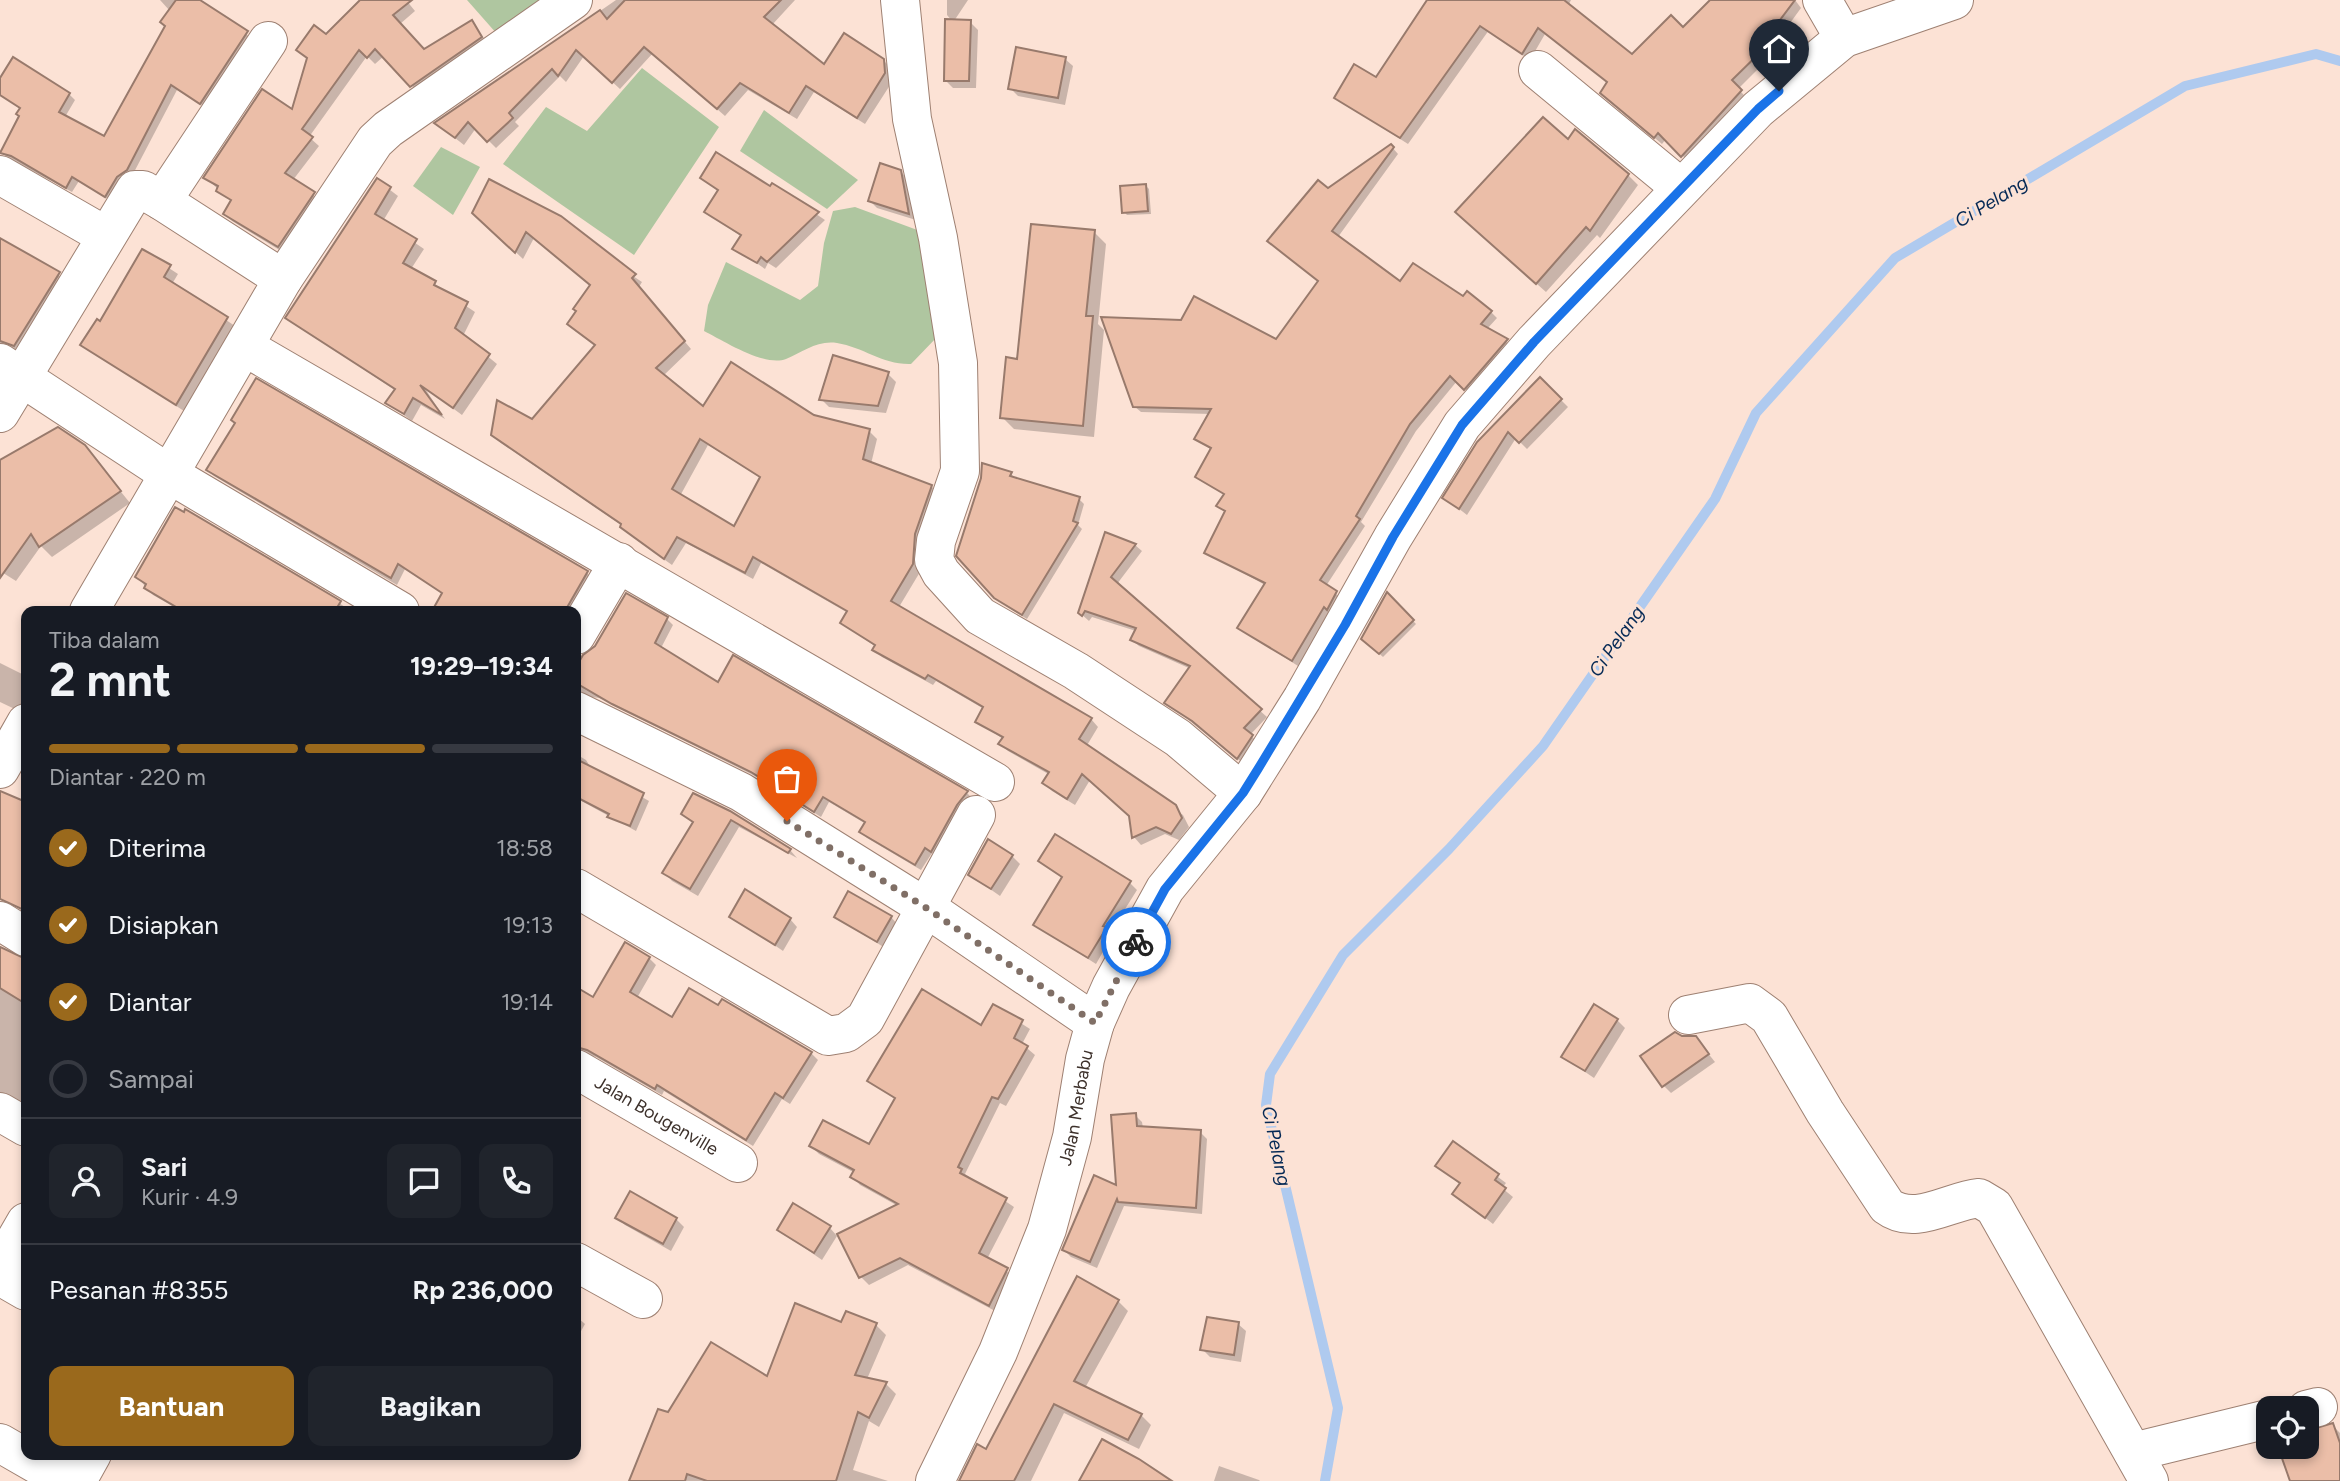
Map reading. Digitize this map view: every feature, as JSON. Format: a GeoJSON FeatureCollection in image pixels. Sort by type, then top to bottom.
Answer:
{"type":"FeatureCollection","features":[{"type":"Feature","properties":{"kind":"street"},"geometry":{"type":"LineString","coordinates":[[92,606],[283,279],[375,141],[388,129],[573,0]]}},
{"type":"Feature","properties":{"kind":"street"},"geometry":{"type":"LineString","coordinates":[[900,0],[912,119],[938,238],[958,363],[960,471],[936,541],[934,560],[941,573],[981,616],[1076,671],[1178,738],[1243,793]]}},
{"type":"Feature","properties":{"kind":"street"},"geometry":{"type":"LineString","coordinates":[[1822,0],[1844,38]]}},
{"type":"Feature","properties":{"kind":"street","name":"Jalan Merbabu"},"geometry":{"type":"LineString","coordinates":[[935,1481],[998,1352],[1047,1229],[1072,1137],[1085,1059],[1095,1023],[1165,889],[1243,793],[1462,425],[1534,342],[1758,109],[1844,38],[1954,0]]}},
{"type":"Feature","properties":{"kind":"street"},"geometry":{"type":"LineString","coordinates":[[162,201],[268,41]]}},
{"type":"Feature","properties":{"kind":"street"},"geometry":{"type":"LineString","coordinates":[[1538,70],[1681,188]]}},
{"type":"Feature","properties":{"kind":"street"},"geometry":{"type":"LineString","coordinates":[[0,175],[106,236]]}},
{"type":"Feature","properties":{"kind":"street"},"geometry":{"type":"LineString","coordinates":[[0,413],[11,370],[106,236],[135,190],[143,190],[162,201],[283,279]]}},
{"type":"Feature","properties":{"kind":"street"},"geometry":{"type":"LineString","coordinates":[[245,347],[995,782]]}},
{"type":"Feature","properties":{"kind":"street"},"geometry":{"type":"LineString","coordinates":[[11,370],[169,474],[392,606]]}},
{"type":"Feature","properties":{"kind":"street"},"geometry":{"type":"LineString","coordinates":[[581,627],[619,562]]}},
{"type":"Feature","properties":{"kind":"street"},"geometry":{"type":"LineString","coordinates":[[581,713],[741,792],[925,907],[1095,1023]]}},
{"type":"Feature","properties":{"kind":"street"},"geometry":{"type":"LineString","coordinates":[[581,891],[828,1036],[846,1033],[865,1019],[976,816]]}},
{"type":"Feature","properties":{"kind":"street"},"geometry":{"type":"LineString","coordinates":[[0,921],[21,934]]}},
{"type":"Feature","properties":{"kind":"street"},"geometry":{"type":"LineString","coordinates":[[1688,1015],[1750,1003],[1759,1007],[1769,1017],[1825,1112],[1887,1206],[1895,1211],[1913,1215],[1979,1198],[1994,1207],[2141,1466],[2256,1423]]}},
{"type":"Feature","properties":{"kind":"street","name":"Jalan Bougenville"},"geometry":{"type":"LineString","coordinates":[[581,1072],[738,1163]]}},
{"type":"Feature","properties":{"kind":"street"},"geometry":{"type":"LineString","coordinates":[[0,1112],[21,1124]]}},
{"type":"Feature","properties":{"kind":"street"},"geometry":{"type":"LineString","coordinates":[[0,1267],[21,1231]]}},
{"type":"Feature","properties":{"kind":"street"},"geometry":{"type":"LineString","coordinates":[[581,1265],[643,1299]]}},
{"type":"Feature","properties":{"kind":"street"},"geometry":{"type":"LineString","coordinates":[[0,1276],[21,1289]]}},
{"type":"Feature","properties":{"kind":"street"},"geometry":{"type":"LineString","coordinates":[[0,1443],[21,1455]]}},
{"type":"Feature","properties":{"kind":"street"},"geometry":{"type":"LineString","coordinates":[[30,1460],[66,1481]]}},
{"type":"Feature","properties":{"kind":"street"},"geometry":{"type":"LineString","coordinates":[[77,1481],[89,1460]]}},
{"type":"Feature","properties":{"kind":"green space"},"geometry":{"type":"Polygon","coordinates":[[[467,0],[544,0],[497,34],[467,0]]]}},
{"type":"Feature","properties":{"kind":"green space"},"geometry":{"type":"Polygon","coordinates":[[[642,68],[719,127],[634,255],[503,164],[546,107],[587,131],[642,68]]]}},
{"type":"Feature","properties":{"kind":"green space"},"geometry":{"type":"Polygon","coordinates":[[[764,110],[858,180],[827,209],[740,151],[764,110]]]}},
{"type":"Feature","properties":{"kind":"green space"},"geometry":{"type":"Polygon","coordinates":[[[441,147],[480,167],[453,215],[413,186],[441,147]]]}},
{"type":"Feature","properties":{"kind":"green space"},"geometry":{"type":"Polygon","coordinates":[[[855,207],[920,231],[938,336],[911,364],[891,362],[837,343],[817,345],[777,361],[744,352],[704,331],[708,305],[726,262],[800,300],[818,286],[824,243],[833,211],[855,207]]]}},
{"type":"Feature","properties":{"kind":"building"},"geometry":{"type":"Polygon","coordinates":[[[176,0],[200,0],[248,31],[200,104],[171,85],[127,170],[117,177],[105,197],[72,177],[66,188],[11,156],[0,153],[19,116],[16,114],[20,108],[0,95],[0,78],[13,57],[70,93],[59,112],[104,136],[165,26],[160,22],[176,0]]]}},
{"type":"Feature","properties":{"kind":"building"},"geometry":{"type":"Polygon","coordinates":[[[360,0],[412,0],[393,15],[424,49],[472,20],[482,37],[410,87],[375,49],[367,58],[359,50],[302,129],[313,137],[285,173],[315,192],[278,247],[223,214],[231,200],[216,191],[218,186],[203,178],[262,89],[292,109],[307,58],[296,50],[314,25],[326,34],[360,0]]]}},
{"type":"Feature","properties":{"kind":"building"},"geometry":{"type":"Polygon","coordinates":[[[625,0],[781,0],[764,17],[824,64],[844,33],[884,59],[885,73],[857,118],[806,86],[789,113],[740,83],[717,109],[644,47],[612,83],[576,50],[558,76],[552,69],[509,113],[513,118],[487,142],[468,122],[455,138],[434,123],[600,10],[607,19],[625,0]]]}},
{"type":"Feature","properties":{"kind":"building"},"geometry":{"type":"Polygon","coordinates":[[[1427,0],[1564,0],[1632,54],[1671,15],[1683,27],[1710,0],[1795,0],[1774,28],[1779,34],[1732,80],[1742,90],[1681,157],[1658,133],[1654,138],[1600,93],[1607,82],[1538,28],[1522,54],[1480,26],[1400,138],[1334,98],[1354,64],[1376,77],[1427,0]]]}},
{"type":"Feature","properties":{"kind":"building"},"geometry":{"type":"Polygon","coordinates":[[[945,19],[971,20],[969,81],[944,81],[945,19]]]}},
{"type":"Feature","properties":{"kind":"building"},"geometry":{"type":"Polygon","coordinates":[[[1016,47],[1066,57],[1058,98],[1008,89],[1016,47]]]}},
{"type":"Feature","properties":{"kind":"building"},"geometry":{"type":"Polygon","coordinates":[[[1543,117],[1568,139],[1575,129],[1629,174],[1590,231],[1586,227],[1536,284],[1455,212],[1543,117]]]}},
{"type":"Feature","properties":{"kind":"building"},"geometry":{"type":"Polygon","coordinates":[[[1391,144],[1394,147],[1332,231],[1400,281],[1413,263],[1463,296],[1467,291],[1492,311],[1481,324],[1508,339],[1464,390],[1450,376],[1410,424],[1356,516],[1360,519],[1320,580],[1337,591],[1327,610],[1324,607],[1292,661],[1237,628],[1265,583],[1204,553],[1225,511],[1216,506],[1224,494],[1195,477],[1211,448],[1194,439],[1211,409],[1133,407],[1101,317],[1181,320],[1194,296],[1276,339],[1318,281],[1267,241],[1318,180],[1328,188],[1391,144]]]}},
{"type":"Feature","properties":{"kind":"building"},"geometry":{"type":"Polygon","coordinates":[[[716,152],[770,186],[772,183],[819,212],[767,262],[761,257],[757,263],[732,249],[741,235],[704,212],[718,190],[700,178],[716,152]]]}},
{"type":"Feature","properties":{"kind":"building"},"geometry":{"type":"Polygon","coordinates":[[[880,163],[901,170],[909,214],[868,201],[880,163]]]}},
{"type":"Feature","properties":{"kind":"building"},"geometry":{"type":"Polygon","coordinates":[[[377,178],[391,187],[375,214],[417,239],[403,263],[436,281],[434,285],[468,302],[455,328],[490,354],[453,408],[420,385],[442,415],[413,398],[404,414],[385,403],[395,389],[285,318],[377,178]]]}},
{"type":"Feature","properties":{"kind":"building"},"geometry":{"type":"Polygon","coordinates":[[[489,179],[561,216],[636,274],[632,278],[685,341],[656,368],[703,406],[731,362],[814,415],[870,429],[863,459],[932,485],[915,534],[913,564],[891,601],[1092,718],[1079,739],[1176,805],[1182,818],[1171,834],[1156,827],[1132,838],[1129,816],[1082,774],[1067,799],[1042,783],[1049,772],[998,744],[1003,737],[975,722],[983,707],[928,675],[925,679],[872,650],[875,645],[840,623],[847,611],[753,557],[745,573],[677,537],[664,559],[620,527],[621,524],[491,435],[497,400],[532,419],[595,345],[567,324],[576,311],[573,309],[590,285],[526,232],[515,253],[472,213],[489,179]],[[700,439],[672,489],[734,526],[760,477],[700,439]]]}},
{"type":"Feature","properties":{"kind":"building"},"geometry":{"type":"Polygon","coordinates":[[[1146,184],[1148,211],[1122,213],[1120,186],[1146,184]]]}},
{"type":"Feature","properties":{"kind":"building"},"geometry":{"type":"Polygon","coordinates":[[[1031,224],[1095,230],[1086,316],[1093,316],[1083,426],[1000,418],[1006,357],[1017,359],[1031,224]]]}},
{"type":"Feature","properties":{"kind":"building"},"geometry":{"type":"Polygon","coordinates":[[[0,238],[60,272],[14,346],[0,341],[0,238]]]}},
{"type":"Feature","properties":{"kind":"building"},"geometry":{"type":"Polygon","coordinates":[[[142,249],[171,265],[164,277],[228,317],[176,405],[80,345],[97,319],[100,321],[142,249]]]}},
{"type":"Feature","properties":{"kind":"building"},"geometry":{"type":"Polygon","coordinates":[[[833,355],[889,372],[878,406],[819,400],[833,355]]]}},
{"type":"Feature","properties":{"kind":"building"},"geometry":{"type":"Polygon","coordinates":[[[1540,377],[1562,399],[1519,443],[1508,432],[1459,509],[1442,498],[1477,442],[1540,377]]]}},
{"type":"Feature","properties":{"kind":"building"},"geometry":{"type":"Polygon","coordinates":[[[256,378],[588,571],[568,606],[435,606],[442,593],[398,564],[391,578],[206,470],[235,423],[231,420],[256,378]]]}},
{"type":"Feature","properties":{"kind":"building"},"geometry":{"type":"Polygon","coordinates":[[[58,427],[85,445],[121,491],[39,547],[31,534],[0,578],[0,460],[58,427]]]}},
{"type":"Feature","properties":{"kind":"building"},"geometry":{"type":"Polygon","coordinates":[[[982,463],[1012,472],[1010,476],[1080,497],[1073,521],[1078,523],[1022,615],[994,598],[956,556],[981,478],[982,463]]]}},
{"type":"Feature","properties":{"kind":"building"},"geometry":{"type":"Polygon","coordinates":[[[175,507],[184,512],[185,509],[341,601],[338,606],[175,606],[144,588],[146,584],[135,577],[175,507]]]}},
{"type":"Feature","properties":{"kind":"building"},"geometry":{"type":"Polygon","coordinates":[[[1105,532],[1136,544],[1111,577],[1262,709],[1244,728],[1253,735],[1237,759],[1192,721],[1164,703],[1190,666],[1130,640],[1136,628],[1085,611],[1082,616],[1078,613],[1105,532]]]}},
{"type":"Feature","properties":{"kind":"building"},"geometry":{"type":"Polygon","coordinates":[[[1387,592],[1414,620],[1379,654],[1361,639],[1387,592]]]}},
{"type":"Feature","properties":{"kind":"building"},"geometry":{"type":"Polygon","coordinates":[[[626,593],[668,617],[655,643],[718,682],[733,655],[968,791],[957,805],[931,852],[925,848],[915,865],[859,832],[865,822],[823,797],[814,812],[751,772],[612,704],[581,686],[581,658],[595,646],[626,593]]]}},
{"type":"Feature","properties":{"kind":"building"},"geometry":{"type":"Polygon","coordinates":[[[581,762],[644,793],[630,826],[607,817],[609,814],[581,800],[581,762]]]}},
{"type":"Feature","properties":{"kind":"building"},"geometry":{"type":"Polygon","coordinates":[[[0,791],[21,800],[21,909],[0,899],[0,791]]]}},
{"type":"Feature","properties":{"kind":"building"},"geometry":{"type":"Polygon","coordinates":[[[693,793],[730,811],[791,849],[788,853],[731,820],[690,889],[662,873],[693,822],[681,814],[693,793]]]}},
{"type":"Feature","properties":{"kind":"building"},"geometry":{"type":"Polygon","coordinates":[[[1055,834],[1131,881],[1103,926],[1107,927],[1088,958],[1033,925],[1062,877],[1038,861],[1055,834]]]}},
{"type":"Feature","properties":{"kind":"building"},"geometry":{"type":"Polygon","coordinates":[[[988,839],[1013,855],[991,889],[968,875],[988,839]]]}},
{"type":"Feature","properties":{"kind":"building"},"geometry":{"type":"Polygon","coordinates":[[[745,889],[791,918],[775,945],[729,917],[745,889]]]}},
{"type":"Feature","properties":{"kind":"building"},"geometry":{"type":"Polygon","coordinates":[[[848,891],[892,916],[877,942],[834,917],[848,891]]]}},
{"type":"Feature","properties":{"kind":"building"},"geometry":{"type":"Polygon","coordinates":[[[625,942],[650,957],[630,992],[672,1017],[689,988],[718,1005],[722,999],[812,1052],[783,1098],[775,1093],[746,1140],[657,1085],[655,1089],[581,1048],[581,990],[593,997],[625,942]]]}},
{"type":"Feature","properties":{"kind":"building"},"geometry":{"type":"Polygon","coordinates":[[[0,947],[21,957],[21,1001],[0,988],[0,947]]]}},
{"type":"Feature","properties":{"kind":"building"},"geometry":{"type":"Polygon","coordinates":[[[922,989],[981,1025],[993,1004],[1023,1020],[1014,1038],[1028,1046],[998,1099],[992,1097],[958,1167],[962,1169],[960,1173],[1007,1198],[979,1253],[1008,1268],[989,1306],[900,1258],[859,1278],[837,1234],[898,1204],[850,1177],[854,1170],[809,1146],[823,1120],[869,1144],[895,1098],[867,1081],[922,989]]]}},
{"type":"Feature","properties":{"kind":"building"},"geometry":{"type":"Polygon","coordinates":[[[1594,1004],[1618,1019],[1585,1071],[1561,1057],[1594,1004]]]}},
{"type":"Feature","properties":{"kind":"building"},"geometry":{"type":"Polygon","coordinates":[[[1675,1032],[1682,1036],[1696,1036],[1709,1054],[1662,1087],[1640,1056],[1675,1032]]]}},
{"type":"Feature","properties":{"kind":"building"},"geometry":{"type":"Polygon","coordinates":[[[1136,1113],[1137,1126],[1201,1130],[1196,1208],[1118,1202],[1117,1199],[1090,1262],[1062,1250],[1094,1175],[1116,1185],[1111,1115],[1136,1113]]]}},
{"type":"Feature","properties":{"kind":"building"},"geometry":{"type":"Polygon","coordinates":[[[1453,1141],[1499,1174],[1495,1180],[1506,1188],[1485,1218],[1452,1194],[1460,1183],[1435,1166],[1453,1141]]]}},
{"type":"Feature","properties":{"kind":"building"},"geometry":{"type":"Polygon","coordinates":[[[630,1191],[677,1218],[663,1244],[615,1218],[630,1191]]]}},
{"type":"Feature","properties":{"kind":"building"},"geometry":{"type":"Polygon","coordinates":[[[793,1203],[831,1226],[814,1253],[777,1230],[793,1203]]]}},
{"type":"Feature","properties":{"kind":"building"},"geometry":{"type":"Polygon","coordinates":[[[1077,1276],[1119,1300],[1074,1381],[1142,1414],[1128,1440],[1054,1404],[1014,1481],[959,1481],[977,1444],[986,1449],[1077,1276]]]}},
{"type":"Feature","properties":{"kind":"building"},"geometry":{"type":"Polygon","coordinates":[[[795,1303],[841,1322],[846,1311],[877,1323],[855,1375],[887,1382],[869,1418],[858,1412],[836,1481],[707,1481],[687,1474],[685,1481],[629,1481],[658,1409],[668,1412],[711,1342],[767,1376],[795,1303]]]}},
{"type":"Feature","properties":{"kind":"building"},"geometry":{"type":"Polygon","coordinates":[[[1207,1317],[1239,1322],[1234,1355],[1200,1350],[1207,1317]]]}},
{"type":"Feature","properties":{"kind":"building"},"geometry":{"type":"Polygon","coordinates":[[[2333,1423],[2340,1443],[2340,1481],[2290,1481],[2282,1459],[2319,1459],[2319,1427],[2333,1423]]]}},
{"type":"Feature","properties":{"kind":"building"},"geometry":{"type":"Polygon","coordinates":[[[1102,1439],[1139,1459],[1172,1481],[1079,1481],[1102,1439]]]}},
{"type":"Feature","properties":{"kind":"waterway","name":"Ci Pelang"},"geometry":{"type":"LineString","coordinates":[[1325,1481],[1338,1408],[1266,1105],[1270,1074],[1343,955],[1449,849],[1543,746],[1715,499],[1756,413],[1895,258],[2185,86],[2316,54],[2340,61]]}},
{"type":"Feature","properties":{"kind":"way so far"},"geometry":{"type":"LineString","coordinates":[[787,821],[925,907],[1095,1023],[1136,942]]}},
{"type":"Feature","properties":{"kind":"route"},"geometry":{"type":"LineString","coordinates":[[1136,942],[1165,889],[1243,793],[1302,699],[1393,537],[1462,425],[1534,342],[1758,109],[1779,91]]}}]}
